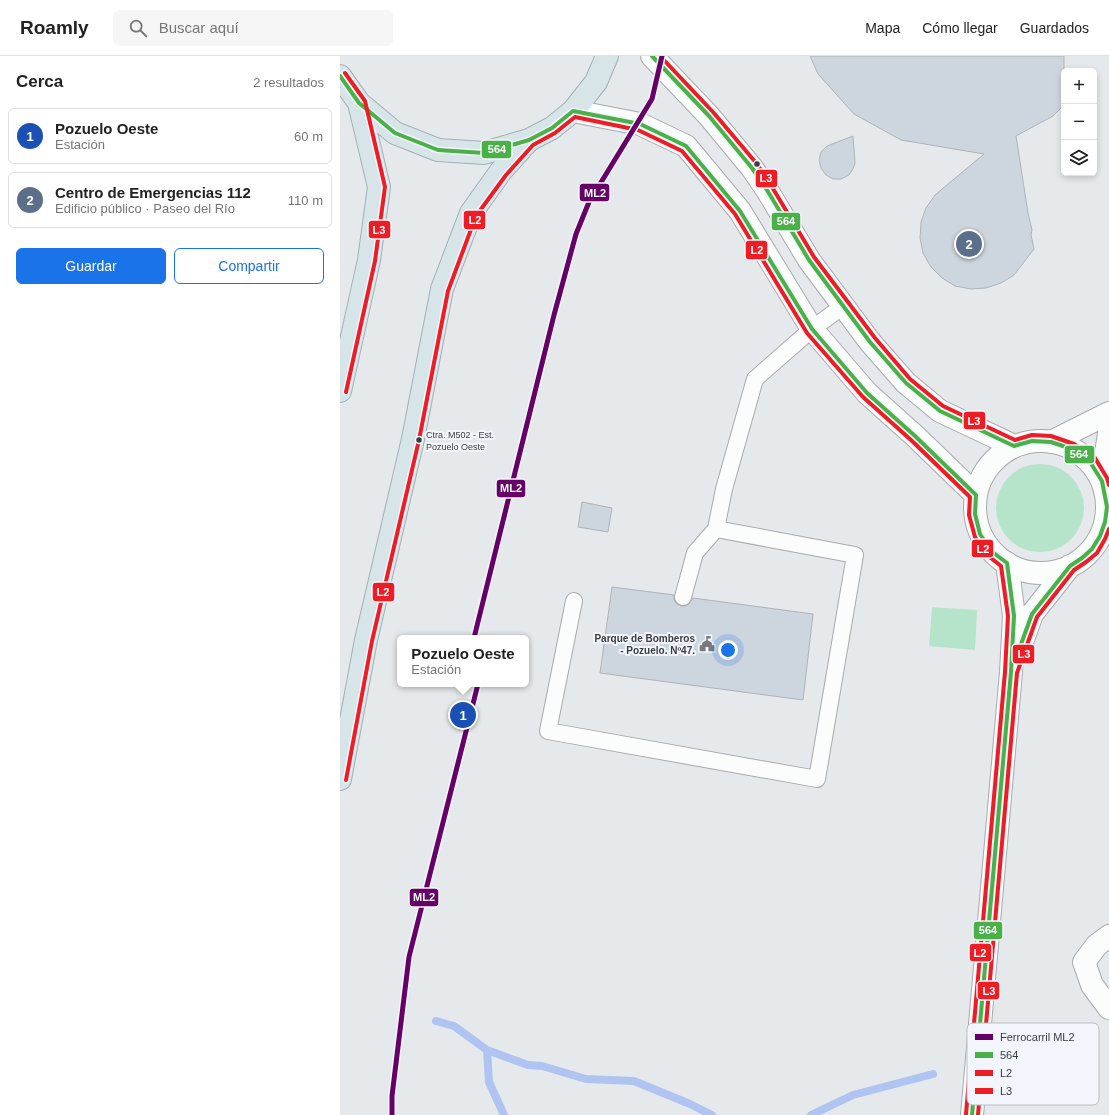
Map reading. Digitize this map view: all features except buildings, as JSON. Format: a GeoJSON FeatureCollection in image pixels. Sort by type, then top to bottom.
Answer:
{"type":"FeatureCollection","features":[{"type":"Feature","properties":{"kind":"highway"},"geometry":{"type":"LineString","coordinates":[[340,76],[359,103],[395,133],[438,150],[484,153],[529,140],[552,128],[573,111],[596,82],[607,56]]}},
{"type":"Feature","properties":{"kind":"highway"},"geometry":{"type":"LineString","coordinates":[[340,391],[369,260],[379,187],[359,103]]}},
{"type":"Feature","properties":{"kind":"highway"},"geometry":{"type":"LineString","coordinates":[[340,779],[366,640],[413,439],[442,289],[471,213],[501,171],[529,140]]}},
{"type":"Feature","properties":{"kind":"street"},"geometry":{"type":"LineString","coordinates":[[652,56],[709,116],[752,168],[809,260],[870,342],[906,383],[940,411],[1014,446]]}},
{"type":"Feature","properties":{"kind":"street"},"geometry":{"type":"LineString","coordinates":[[573,111],[640,124],[686,146],[740,211],[812,329],[867,393],[976,494]]}},
{"type":"Feature","properties":{"kind":"street"},"geometry":{"type":"LineString","coordinates":[[1052,442],[1109,414]]}},
{"type":"Feature","properties":{"kind":"street"},"geometry":{"type":"LineString","coordinates":[[1102,481],[1109,433]]}},
{"type":"Feature","properties":{"kind":"street"},"geometry":{"type":"LineString","coordinates":[[1032,441],[1052,442],[1072,449],[1090,462],[1102,481],[1108,508],[1100,536],[1101,551],[1082,558],[1070,566],[1049,573],[1027,572],[1007,563],[991,551],[980,534],[975,514],[976,494],[983,474],[996,457],[1014,446],[1032,441]]}},
{"type":"Feature","properties":{"kind":"street"},"geometry":{"type":"LineString","coordinates":[[980,1023],[1011,672],[1014,616],[1007,563]]}},
{"type":"Feature","properties":{"kind":"street"},"geometry":{"type":"LineString","coordinates":[[1011,672],[1032,614],[1070,566]]}},
{"type":"Feature","properties":{"kind":"street"},"geometry":{"type":"LineString","coordinates":[[1109,936],[1097,945],[1084,962],[1092,985],[1109,1008]]}},
{"type":"Feature","properties":{"kind":"street"},"geometry":{"type":"LineString","coordinates":[[972,1115],[973,1105]]}},
{"type":"Feature","properties":{"kind":"lane"},"geometry":{"type":"LineString","coordinates":[[683,597],[695,553],[716,529],[724,489],[755,379],[812,329],[843,306]]}},
{"type":"Feature","properties":{"kind":"lane"},"geometry":{"type":"LineString","coordinates":[[574,601],[548,731],[816,779],[855,555],[716,529]]}},
{"type":"Feature","properties":{"kind":"green space"},"geometry":{"type":"Polygon","coordinates":[[[1040,464],[1057,467],[1065,471],[1077,483],[1081,491],[1084,508],[1081,525],[1077,533],[1065,545],[1057,549],[1040,552],[1023,549],[1015,545],[1003,533],[999,525],[996,508],[999,491],[1003,483],[1015,471],[1023,467],[1040,464]]]}},
{"type":"Feature","properties":{"kind":"green space"},"geometry":{"type":"Polygon","coordinates":[[[932,607],[977,610],[975,650],[929,646],[932,607]]]}},
{"type":"Feature","properties":{"kind":"waterway"},"geometry":{"type":"LineString","coordinates":[[436,1021],[454,1026],[487,1050],[489,1082],[504,1115]]}},
{"type":"Feature","properties":{"kind":"waterway"},"geometry":{"type":"LineString","coordinates":[[487,1050],[528,1065],[542,1066],[586,1079],[634,1081],[690,1104],[712,1115]]}},
{"type":"Feature","properties":{"kind":"waterway"},"geometry":{"type":"LineString","coordinates":[[811,1115],[853,1095],[933,1074]]}},
{"type":"Feature","properties":{"kind":"rail line","name":"ML2"},"geometry":{"type":"LineString","coordinates":[[475,635],[554,315],[576,234],[589,202],[652,99],[662,56]]}},
{"type":"Feature","properties":{"kind":"rail line","name":"ML2"},"geometry":{"type":"LineString","coordinates":[[392,1115],[392,1096],[409,957],[477,687]]}},
{"type":"Feature","properties":{"kind":"transit line","name":"564"},"geometry":{"type":"LineString","coordinates":[[652,56],[709,116],[752,168],[809,260],[870,342],[906,383],[940,411],[1014,446],[1032,441],[1051,442],[1072,449],[1090,462],[1102,481],[1107,507],[1105,522],[1100,536],[1092,549],[1070,566],[1032,614],[1016,658]]}},
{"type":"Feature","properties":{"kind":"transit line","name":"L3"},"geometry":{"type":"LineString","coordinates":[[660,56],[713,112],[757,164],[814,257],[875,338],[910,379],[943,406],[1015,440],[1032,435],[1051,436],[1074,444],[1095,458],[1107,478],[1109,485]]}},
{"type":"Feature","properties":{"kind":"transit line","name":"L3"},"geometry":{"type":"LineString","coordinates":[[345,73],[365,101],[385,187],[375,261],[346,392]]}},
{"type":"Feature","properties":{"kind":"transit line","name":"564"},"geometry":{"type":"LineString","coordinates":[[340,76],[359,103],[395,133],[438,150],[484,153],[529,140],[552,128],[573,111],[640,124],[686,146],[740,211],[812,329],[867,393],[915,436],[976,495],[975,514],[980,534],[991,551],[1007,563],[1014,616],[1011,672],[980,1023]]}},
{"type":"Feature","properties":{"kind":"transit line","name":"L2"},"geometry":{"type":"LineString","coordinates":[[346,780],[372,641],[419,440],[448,291],[476,216],[506,175],[533,145],[555,133],[575,117],[638,130],[682,151],[735,214],[807,333],[863,397],[911,440],[970,497],[969,515],[975,537],[987,555],[1001,566],[1008,616],[1005,672],[974,1023]]}},
{"type":"Feature","properties":{"kind":"transit line","name":"L3"},"geometry":{"type":"LineString","coordinates":[[986,1023],[1017,673],[1037,617],[1074,570],[1097,553],[1109,529]]}},
{"type":"Feature","properties":{"kind":"transit line","name":"L2"},"geometry":{"type":"LineString","coordinates":[[966,1114],[967,1103]]}},
{"type":"Feature","properties":{"kind":"transit line","name":"564"},"geometry":{"type":"LineString","coordinates":[[972,1115],[973,1105]]}},
{"type":"Feature","properties":{"kind":"transit line","name":"L3"},"geometry":{"type":"LineString","coordinates":[[978,1115],[979,1105]]}},
{"type":"Feature","properties":{"kind":"place","name":"Centro de Emergencias 112"},"geometry":{"type":"Point","coordinates":[969,244]}},
{"type":"Feature","properties":{"kind":"place","name":"Ctra. M502 - Est. Pozuelo Oeste"},"geometry":{"type":"Point","coordinates":[419,440]}},
{"type":"Feature","properties":{"kind":"place","name":"Parque de Bomberos - Pozuelo. Nº47."},"geometry":{"type":"Point","coordinates":[707,644]}},
{"type":"Feature","properties":{"kind":"place","name":"Pozuelo Oeste"},"geometry":{"type":"Point","coordinates":[463,715]}}]}
